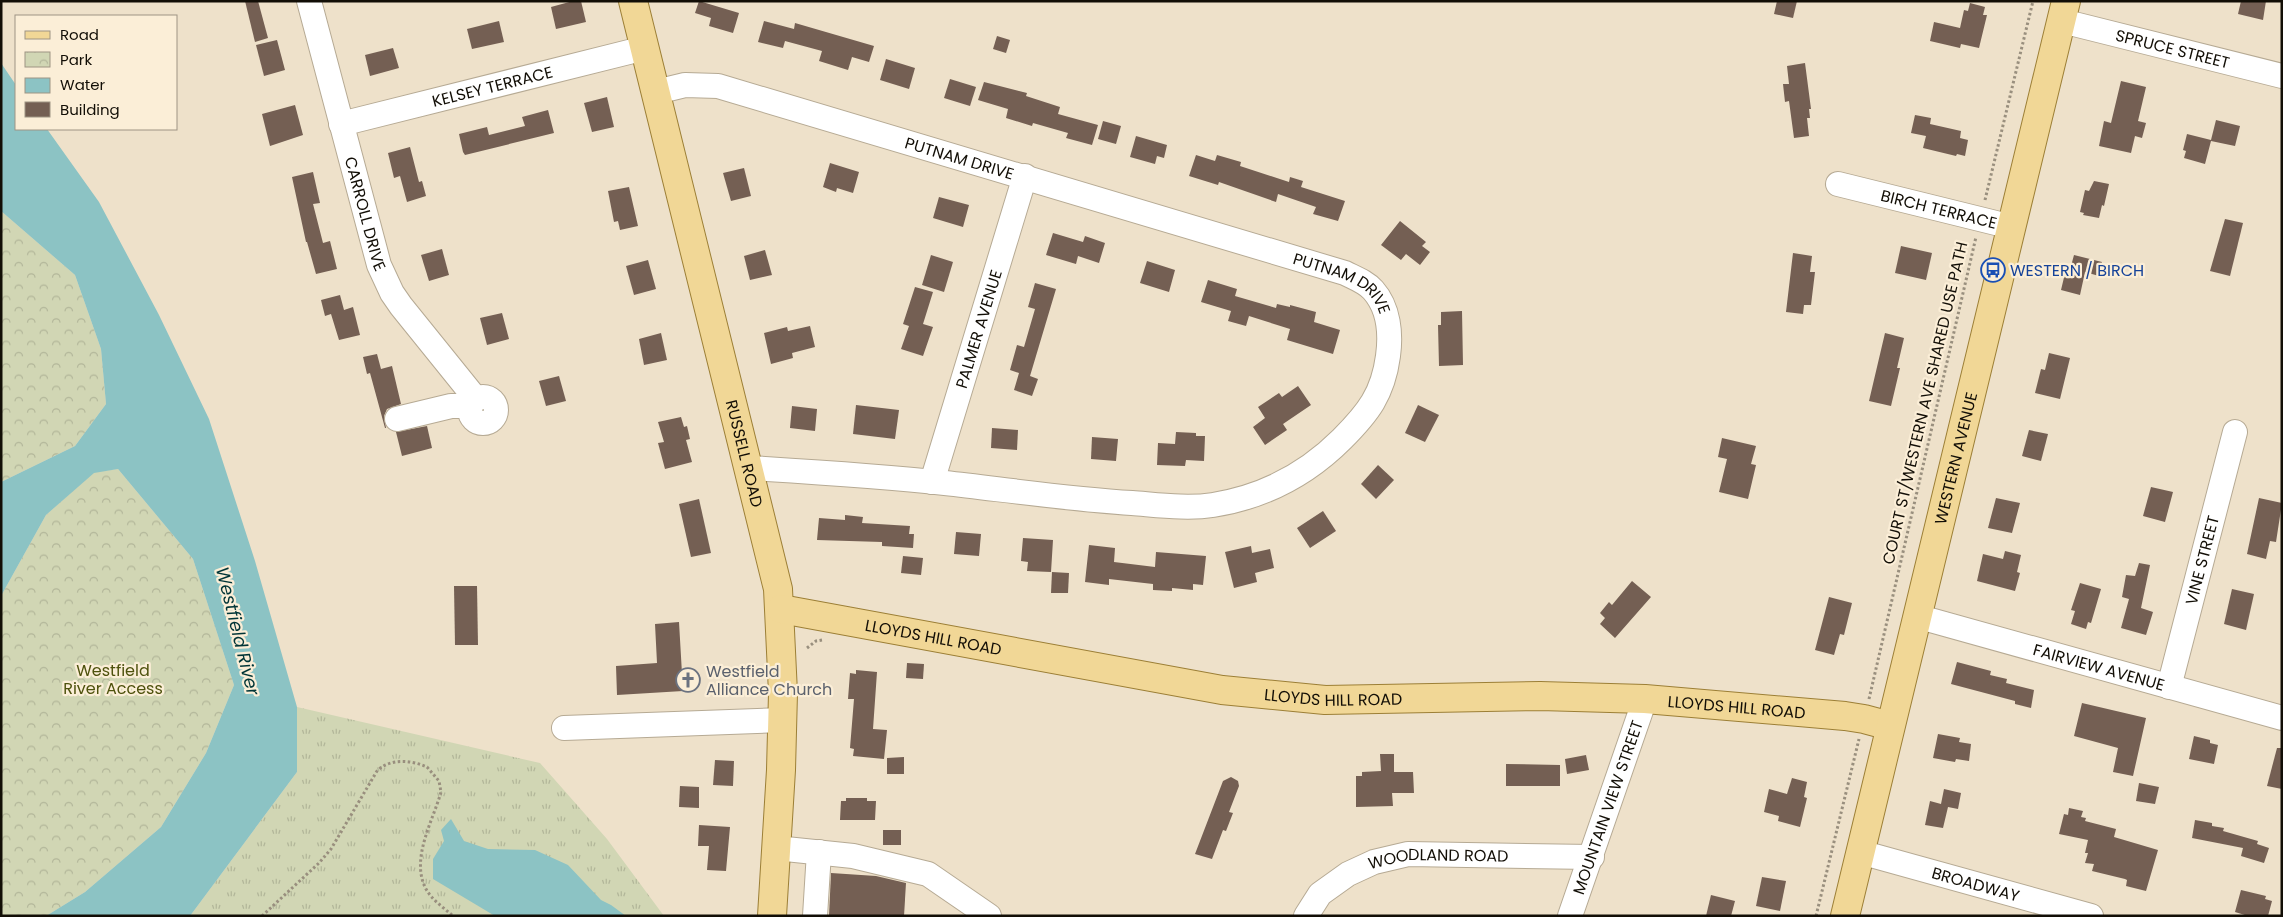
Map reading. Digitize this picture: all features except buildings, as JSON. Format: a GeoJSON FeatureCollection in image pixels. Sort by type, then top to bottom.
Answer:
{"type":"FeatureCollection","features":[{"type":"Feature","properties":{"kind":"main road","name":"RUSSELL ROAD"},"geometry":{"type":"LineString","coordinates":[[633,1],[774,566],[781,609],[782,720],[772,916]]}},
{"type":"Feature","properties":{"kind":"main road","name":"WESTERN AVENUE"},"geometry":{"type":"LineString","coordinates":[[1845,916],[1916,616],[2064,11]]}},
{"type":"Feature","properties":{"kind":"main road","name":"LLOYDS HILL ROAD"},"geometry":{"type":"LineString","coordinates":[[781,609],[1222,690],[1265,695],[1325,700],[1540,696],[1645,699],[1819,713],[1864,719],[1890,726]]}},
{"type":"Feature","properties":{"kind":"street","name":"CARROLL DRIVE"},"geometry":{"type":"LineString","coordinates":[[309,1],[374,251],[385,280],[401,306],[473,402],[396,419]]}},
{"type":"Feature","properties":{"kind":"street","name":"SPRUCE STREET"},"geometry":{"type":"LineString","coordinates":[[2064,11],[2282,76]]}},
{"type":"Feature","properties":{"kind":"street","name":"KELSEY TERRACE"},"geometry":{"type":"LineString","coordinates":[[341,124],[645,48]]}},
{"type":"Feature","properties":{"kind":"street","name":"PUTNAM DRIVE"},"geometry":{"type":"LineString","coordinates":[[656,92],[685,85],[718,86],[1336,270],[1365,283],[1373,290],[1380,300],[1388,325],[1388,352],[1382,386],[1371,407],[1358,423],[1316,464],[1276,486],[1222,503],[1186,506],[1080,500],[932,482],[750,468]]}},
{"type":"Feature","properties":{"kind":"street","name":"PALMER AVENUE"},"geometry":{"type":"LineString","coordinates":[[932,482],[1025,176]]}},
{"type":"Feature","properties":{"kind":"street","name":"BIRCH TERRACE"},"geometry":{"type":"LineString","coordinates":[[1838,184],[2012,227]]}},
{"type":"Feature","properties":{"kind":"street","name":"VINE STREET"},"geometry":{"type":"LineString","coordinates":[[2169,687],[2235,432]]}},
{"type":"Feature","properties":{"kind":"street","name":"FAIRVIEW AVENUE"},"geometry":{"type":"LineString","coordinates":[[1916,616],[2282,718]]}},
{"type":"Feature","properties":{"kind":"street","name":"MOUNTAIN VIEW STREET"},"geometry":{"type":"LineString","coordinates":[[1570,916],[1592,857],[1645,699]]}},
{"type":"Feature","properties":{"kind":"street"},"geometry":{"type":"LineString","coordinates":[[564,728],[782,720]]}},
{"type":"Feature","properties":{"kind":"street"},"geometry":{"type":"LineString","coordinates":[[776,848],[853,856],[928,874],[989,916]]}},
{"type":"Feature","properties":{"kind":"street"},"geometry":{"type":"LineString","coordinates":[[815,916],[819,852]]}},
{"type":"Feature","properties":{"kind":"street","name":"BROADWAY"},"geometry":{"type":"LineString","coordinates":[[1860,852],[2092,916]]}},
{"type":"Feature","properties":{"kind":"street","name":"WOODLAND ROAD"},"geometry":{"type":"LineString","coordinates":[[1306,916],[1320,894],[1348,874],[1374,862],[1408,854],[1592,857]]}},
{"type":"Feature","properties":{"kind":"path","name":"COURT ST/WESTERN AVE SHARED USE PATH"},"geometry":{"type":"LineString","coordinates":[[1870,693],[1980,219],[2033,1]]}},
{"type":"Feature","properties":{"kind":"path"},"geometry":{"type":"LineString","coordinates":[[1816,916],[1860,734]]}},
{"type":"Feature","properties":{"kind":"path"},"geometry":{"type":"LineString","coordinates":[[262,916],[320,863],[331,849],[377,771],[385,765],[397,762],[427,767],[440,783],[442,792],[422,853],[420,867],[426,889],[453,916]]}},
{"type":"Feature","properties":{"kind":"green space"},"geometry":{"type":"Polygon","coordinates":[[[1,211],[75,275],[101,349],[106,404],[75,446],[1,482],[1,211]]]}},
{"type":"Feature","properties":{"kind":"green space","name":"Westfield River Access"},"geometry":{"type":"Polygon","coordinates":[[[118,469],[193,559],[234,685],[206,753],[161,827],[85,892],[46,916],[1,916],[1,596],[46,515],[94,472],[118,469]]]}},
{"type":"Feature","properties":{"kind":"green space"},"geometry":{"type":"Polygon","coordinates":[[[297,707],[540,763],[607,839],[664,916],[190,916],[297,772],[297,707]]]}},
{"type":"Feature","properties":{"kind":"water","name":"Westfield River"},"geometry":{"type":"Polygon","coordinates":[[[1,63],[15,84],[15,130],[48,130],[99,202],[159,315],[209,419],[255,561],[297,707],[297,772],[190,916],[46,916],[85,892],[161,827],[206,753],[234,685],[193,559],[118,469],[94,473],[46,515],[1,596],[1,482],[75,446],[106,404],[101,349],[75,275],[1,211],[1,63]]]}},
{"type":"Feature","properties":{"kind":"water"},"geometry":{"type":"Polygon","coordinates":[[[451,819],[464,841],[488,849],[535,850],[568,865],[601,900],[626,916],[495,916],[433,879],[433,859],[444,841],[441,830],[451,819]]]}},
{"type":"Feature","properties":{"kind":"place","name":"WESTERN / BIRCH"},"geometry":{"type":"Point","coordinates":[1993,270]}},
{"type":"Feature","properties":{"kind":"place","name":"Westfield Alliance Church"},"geometry":{"type":"Point","coordinates":[688,680]}}]}
